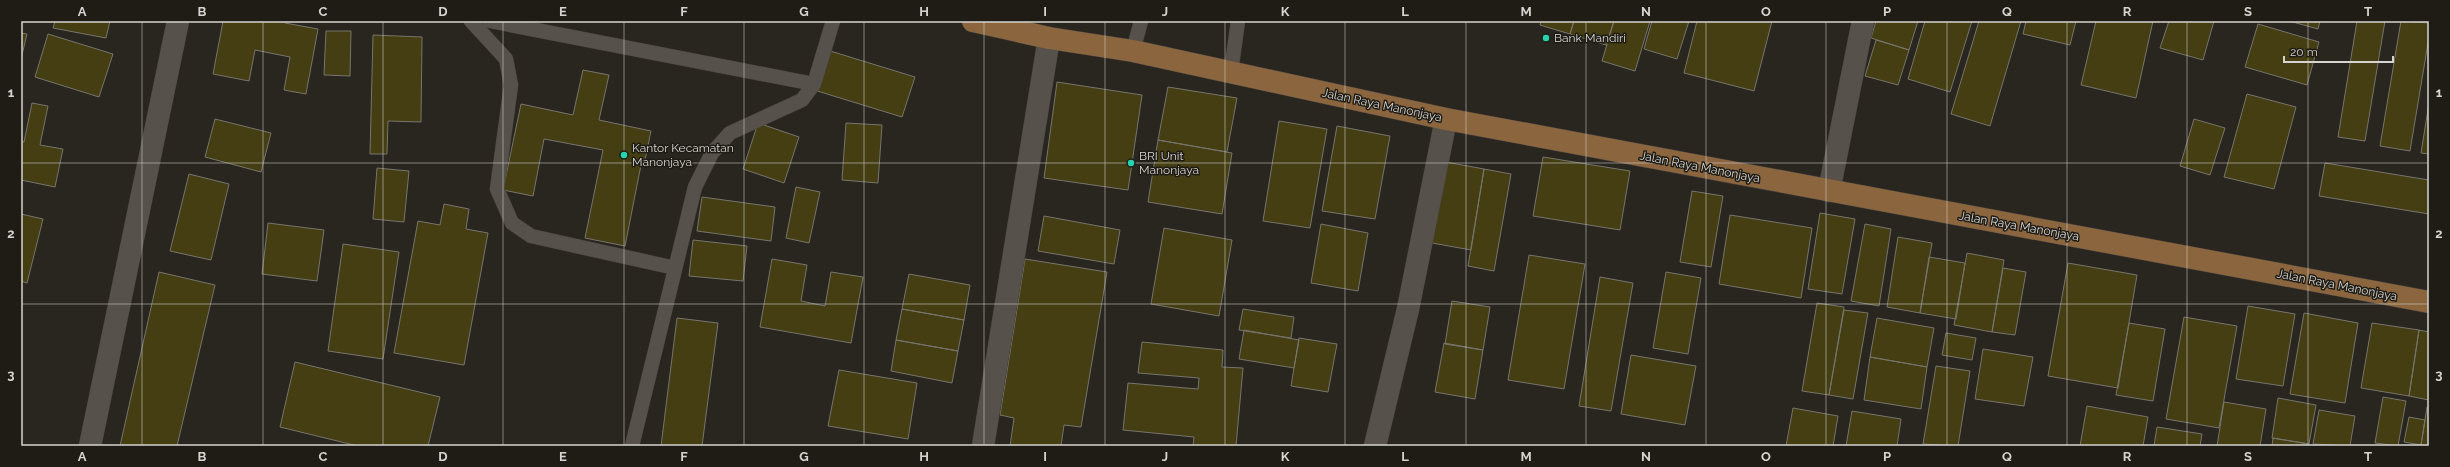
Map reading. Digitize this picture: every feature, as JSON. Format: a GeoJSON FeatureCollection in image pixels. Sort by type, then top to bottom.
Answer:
{"type":"FeatureCollection","features":[{"type":"Feature","properties":{"kind":"main road","name":"Jalan Raya Manonjaya"},"geometry":{"type":"LineString","coordinates":[[973,21],[1049,38],[1133,51],[1446,119],[2429,302]]}},
{"type":"Feature","properties":{"kind":"street"},"geometry":{"type":"LineString","coordinates":[[90,446],[178,21]]}},
{"type":"Feature","properties":{"kind":"street"},"geometry":{"type":"LineString","coordinates":[[1829,191],[1863,21]]}},
{"type":"Feature","properties":{"kind":"street"},"geometry":{"type":"LineString","coordinates":[[983,446],[1049,38]]}},
{"type":"Feature","properties":{"kind":"street"},"geometry":{"type":"LineString","coordinates":[[1375,446],[1408,309],[1446,119]]}},
{"type":"Feature","properties":{"kind":"lane"},"geometry":{"type":"LineString","coordinates":[[472,21],[506,59],[510,78],[511,85],[497,189],[512,223],[532,236],[675,268]]}},
{"type":"Feature","properties":{"kind":"lane"},"geometry":{"type":"LineString","coordinates":[[490,21],[814,84]]}},
{"type":"Feature","properties":{"kind":"lane"},"geometry":{"type":"LineString","coordinates":[[632,446],[695,187],[712,153],[730,132],[802,100],[814,84],[833,21]]}},
{"type":"Feature","properties":{"kind":"lane"},"geometry":{"type":"LineString","coordinates":[[1133,51],[1141,21]]}},
{"type":"Feature","properties":{"kind":"lane"},"geometry":{"type":"LineString","coordinates":[[1231,72],[1238,21]]}},
{"type":"Feature","properties":{"kind":"building"},"geometry":{"type":"Polygon","coordinates":[[[55,21],[110,21],[106,38],[53,28],[55,21]]]}},
{"type":"Feature","properties":{"kind":"building"},"geometry":{"type":"Polygon","coordinates":[[[223,21],[285,21],[285,23],[318,29],[306,94],[284,90],[290,57],[255,50],[249,81],[213,74],[223,21]]]}},
{"type":"Feature","properties":{"kind":"building"},"geometry":{"type":"Polygon","coordinates":[[[1541,21],[1574,21],[1570,34],[1540,25],[1541,21]]]}},
{"type":"Feature","properties":{"kind":"building"},"geometry":{"type":"Polygon","coordinates":[[[1574,21],[1614,21],[1606,45],[1570,34],[1574,21]]]}},
{"type":"Feature","properties":{"kind":"building"},"geometry":{"type":"Polygon","coordinates":[[[1614,21],[1650,21],[1635,71],[1602,61],[1614,21]]]}},
{"type":"Feature","properties":{"kind":"building"},"geometry":{"type":"Polygon","coordinates":[[[1652,21],[1689,21],[1677,59],[1644,49],[1652,21]]]}},
{"type":"Feature","properties":{"kind":"building"},"geometry":{"type":"Polygon","coordinates":[[[1697,21],[1772,21],[1754,91],[1684,73],[1697,21]]]}},
{"type":"Feature","properties":{"kind":"building"},"geometry":{"type":"Polygon","coordinates":[[[1876,21],[1918,21],[1909,50],[1871,38],[1876,21]]]}},
{"type":"Feature","properties":{"kind":"building"},"geometry":{"type":"Polygon","coordinates":[[[1925,21],[1972,21],[1950,92],[1908,79],[1925,21]]]}},
{"type":"Feature","properties":{"kind":"building"},"geometry":{"type":"Polygon","coordinates":[[[1979,21],[2021,21],[1990,126],[1951,114],[1979,21]]]}},
{"type":"Feature","properties":{"kind":"building"},"geometry":{"type":"Polygon","coordinates":[[[2026,21],[2076,21],[2070,45],[2023,34],[2026,21]]]}},
{"type":"Feature","properties":{"kind":"building"},"geometry":{"type":"Polygon","coordinates":[[[2096,21],[2153,21],[2136,98],[2081,85],[2096,21]]]}},
{"type":"Feature","properties":{"kind":"building"},"geometry":{"type":"Polygon","coordinates":[[[2169,21],[2214,21],[2203,60],[2160,48],[2169,21]]]}},
{"type":"Feature","properties":{"kind":"building"},"geometry":{"type":"Polygon","coordinates":[[[2289,21],[2320,21],[2318,29],[2289,21]]]}},
{"type":"Feature","properties":{"kind":"building"},"geometry":{"type":"Polygon","coordinates":[[[2357,21],[2385,21],[2365,141],[2338,137],[2357,21]]]}},
{"type":"Feature","properties":{"kind":"building"},"geometry":{"type":"Polygon","coordinates":[[[2401,21],[2429,23],[2429,37],[2410,151],[2380,146],[2401,21]]]}},
{"type":"Feature","properties":{"kind":"building"},"geometry":{"type":"Polygon","coordinates":[[[2258,24],[2319,42],[2307,85],[2245,67],[2258,24]]]}},
{"type":"Feature","properties":{"kind":"building"},"geometry":{"type":"Polygon","coordinates":[[[326,31],[351,31],[350,76],[324,75],[326,31]]]}},
{"type":"Feature","properties":{"kind":"building"},"geometry":{"type":"Polygon","coordinates":[[[21,33],[27,34],[21,59],[21,33]]]}},
{"type":"Feature","properties":{"kind":"building"},"geometry":{"type":"Polygon","coordinates":[[[48,34],[113,54],[99,97],[35,77],[48,34]]]}},
{"type":"Feature","properties":{"kind":"building"},"geometry":{"type":"Polygon","coordinates":[[[373,35],[422,37],[421,122],[388,121],[387,154],[370,154],[373,35]]]}},
{"type":"Feature","properties":{"kind":"building"},"geometry":{"type":"Polygon","coordinates":[[[1876,40],[1909,50],[1898,85],[1865,76],[1876,40]]]}},
{"type":"Feature","properties":{"kind":"building"},"geometry":{"type":"Polygon","coordinates":[[[827,50],[915,77],[902,117],[814,90],[827,50]]]}},
{"type":"Feature","properties":{"kind":"building","name":"Kantor Kecamatan Manonjaya"},"geometry":{"type":"Polygon","coordinates":[[[583,70],[609,75],[599,120],[651,131],[645,160],[642,160],[625,246],[585,238],[603,150],[544,139],[533,196],[503,190],[521,104],[573,115],[583,70]]]}},
{"type":"Feature","properties":{"kind":"building"},"geometry":{"type":"Polygon","coordinates":[[[1057,82],[1142,95],[1128,190],[1044,178],[1057,82]]]}},
{"type":"Feature","properties":{"kind":"building"},"geometry":{"type":"Polygon","coordinates":[[[1168,87],[1237,98],[1227,152],[1158,140],[1168,87]]]}},
{"type":"Feature","properties":{"kind":"building"},"geometry":{"type":"Polygon","coordinates":[[[2247,94],[2296,107],[2274,189],[2224,177],[2247,94]]]}},
{"type":"Feature","properties":{"kind":"building"},"geometry":{"type":"Polygon","coordinates":[[[32,103],[48,106],[40,145],[63,149],[55,187],[21,180],[21,141],[24,142],[32,103]]]}},
{"type":"Feature","properties":{"kind":"building"},"geometry":{"type":"Polygon","coordinates":[[[2429,103],[2429,154],[2421,153],[2429,103]]]}},
{"type":"Feature","properties":{"kind":"building"},"geometry":{"type":"Polygon","coordinates":[[[215,119],[271,133],[261,172],[205,157],[215,119]]]}},
{"type":"Feature","properties":{"kind":"building"},"geometry":{"type":"Polygon","coordinates":[[[2194,119],[2225,128],[2210,175],[2180,166],[2194,119]]]}},
{"type":"Feature","properties":{"kind":"building"},"geometry":{"type":"Polygon","coordinates":[[[1279,121],[1327,129],[1310,228],[1263,221],[1279,121]]]}},
{"type":"Feature","properties":{"kind":"building"},"geometry":{"type":"Polygon","coordinates":[[[758,123],[799,137],[784,183],[743,169],[758,123]]]}},
{"type":"Feature","properties":{"kind":"building"},"geometry":{"type":"Polygon","coordinates":[[[846,123],[882,125],[878,183],[842,180],[846,123]]]}},
{"type":"Feature","properties":{"kind":"building"},"geometry":{"type":"Polygon","coordinates":[[[1337,126],[1390,136],[1375,219],[1322,211],[1337,126]]]}},
{"type":"Feature","properties":{"kind":"building"},"geometry":{"type":"Polygon","coordinates":[[[1158,140],[1232,153],[1222,214],[1148,202],[1158,140]]]}},
{"type":"Feature","properties":{"kind":"building"},"geometry":{"type":"Polygon","coordinates":[[[1543,157],[1630,171],[1620,230],[1533,216],[1543,157]]]}},
{"type":"Feature","properties":{"kind":"building"},"geometry":{"type":"Polygon","coordinates":[[[1446,162],[1484,169],[1471,250],[1432,243],[1446,162]]]}},
{"type":"Feature","properties":{"kind":"building"},"geometry":{"type":"Polygon","coordinates":[[[2325,163],[2429,180],[2429,214],[2319,196],[2325,163]]]}},
{"type":"Feature","properties":{"kind":"building"},"geometry":{"type":"Polygon","coordinates":[[[377,168],[409,171],[404,222],[373,219],[377,168]]]}},
{"type":"Feature","properties":{"kind":"building"},"geometry":{"type":"Polygon","coordinates":[[[1484,169],[1511,174],[1494,271],[1468,266],[1484,169]]]}},
{"type":"Feature","properties":{"kind":"building"},"geometry":{"type":"Polygon","coordinates":[[[189,174],[229,184],[211,260],[170,251],[189,174]]]}},
{"type":"Feature","properties":{"kind":"building"},"geometry":{"type":"Polygon","coordinates":[[[796,187],[820,192],[809,243],[786,238],[796,187]]]}},
{"type":"Feature","properties":{"kind":"building"},"geometry":{"type":"Polygon","coordinates":[[[1692,191],[1723,196],[1711,267],[1680,262],[1692,191]]]}},
{"type":"Feature","properties":{"kind":"building"},"geometry":{"type":"Polygon","coordinates":[[[702,197],[775,207],[771,241],[697,231],[702,197]]]}},
{"type":"Feature","properties":{"kind":"building"},"geometry":{"type":"Polygon","coordinates":[[[444,204],[469,209],[466,229],[488,233],[464,365],[394,353],[418,221],[440,225],[444,204]]]}},
{"type":"Feature","properties":{"kind":"building"},"geometry":{"type":"Polygon","coordinates":[[[1820,213],[1855,219],[1842,294],[1808,289],[1820,213]]]}},
{"type":"Feature","properties":{"kind":"building"},"geometry":{"type":"Polygon","coordinates":[[[21,214],[43,219],[27,283],[21,281],[21,214]]]}},
{"type":"Feature","properties":{"kind":"building"},"geometry":{"type":"Polygon","coordinates":[[[1730,215],[1812,228],[1801,298],[1719,284],[1730,215]]]}},
{"type":"Feature","properties":{"kind":"building"},"geometry":{"type":"Polygon","coordinates":[[[1044,216],[1120,230],[1114,264],[1038,251],[1044,216]]]}},
{"type":"Feature","properties":{"kind":"building"},"geometry":{"type":"Polygon","coordinates":[[[268,223],[324,230],[317,281],[262,274],[268,223]]]}},
{"type":"Feature","properties":{"kind":"building"},"geometry":{"type":"Polygon","coordinates":[[[1321,224],[1368,233],[1358,291],[1311,283],[1321,224]]]}},
{"type":"Feature","properties":{"kind":"building"},"geometry":{"type":"Polygon","coordinates":[[[1865,224],[1891,229],[1879,306],[1851,301],[1865,224]]]}},
{"type":"Feature","properties":{"kind":"building"},"geometry":{"type":"Polygon","coordinates":[[[1164,228],[1232,240],[1219,316],[1151,304],[1164,228]]]}},
{"type":"Feature","properties":{"kind":"building"},"geometry":{"type":"Polygon","coordinates":[[[1898,237],[1932,243],[1920,313],[1887,307],[1898,237]]]}},
{"type":"Feature","properties":{"kind":"building"},"geometry":{"type":"Polygon","coordinates":[[[693,240],[747,246],[743,281],[689,276],[693,240]]]}},
{"type":"Feature","properties":{"kind":"building"},"geometry":{"type":"Polygon","coordinates":[[[343,244],[399,252],[383,359],[328,351],[343,244]]]}},
{"type":"Feature","properties":{"kind":"building"},"geometry":{"type":"Polygon","coordinates":[[[1967,253],[2004,260],[1992,332],[1954,325],[1967,253]]]}},
{"type":"Feature","properties":{"kind":"building"},"geometry":{"type":"Polygon","coordinates":[[[1529,255],[1585,264],[1564,389],[1508,380],[1529,255]]]}},
{"type":"Feature","properties":{"kind":"building"},"geometry":{"type":"Polygon","coordinates":[[[1929,257],[1965,263],[1956,319],[1920,313],[1929,257]]]}},
{"type":"Feature","properties":{"kind":"building"},"geometry":{"type":"Polygon","coordinates":[[[772,259],[807,265],[801,301],[825,306],[831,272],[863,277],[851,343],[760,327],[772,259]]]}},
{"type":"Feature","properties":{"kind":"building"},"geometry":{"type":"Polygon","coordinates":[[[1025,259],[1107,272],[1081,427],[1064,425],[1061,446],[1010,446],[1014,418],[1000,415],[1025,259]]]}},
{"type":"Feature","properties":{"kind":"building"},"geometry":{"type":"Polygon","coordinates":[[[2068,263],[2137,275],[2118,388],[2048,376],[2068,263]]]}},
{"type":"Feature","properties":{"kind":"building"},"geometry":{"type":"Polygon","coordinates":[[[2003,268],[2026,272],[2015,335],[1992,332],[2003,268]]]}},
{"type":"Feature","properties":{"kind":"building"},"geometry":{"type":"Polygon","coordinates":[[[159,272],[215,285],[177,446],[120,446],[159,272]]]}},
{"type":"Feature","properties":{"kind":"building"},"geometry":{"type":"Polygon","coordinates":[[[1666,272],[1701,278],[1688,354],[1653,348],[1666,272]]]}},
{"type":"Feature","properties":{"kind":"building"},"geometry":{"type":"Polygon","coordinates":[[[909,274],[970,285],[964,320],[902,309],[909,274]]]}},
{"type":"Feature","properties":{"kind":"building"},"geometry":{"type":"Polygon","coordinates":[[[1600,277],[1633,283],[1611,411],[1579,406],[1600,277]]]}},
{"type":"Feature","properties":{"kind":"building"},"geometry":{"type":"Polygon","coordinates":[[[1452,301],[1490,307],[1483,350],[1445,344],[1452,301]]]}},
{"type":"Feature","properties":{"kind":"building"},"geometry":{"type":"Polygon","coordinates":[[[1817,303],[1844,307],[1829,395],[1802,391],[1817,303]]]}},
{"type":"Feature","properties":{"kind":"building"},"geometry":{"type":"Polygon","coordinates":[[[2248,306],[2295,314],[2283,386],[2236,379],[2248,306]]]}},
{"type":"Feature","properties":{"kind":"building"},"geometry":{"type":"Polygon","coordinates":[[[902,309],[964,320],[958,351],[896,340],[902,309]]]}},
{"type":"Feature","properties":{"kind":"building"},"geometry":{"type":"Polygon","coordinates":[[[1243,309],[1294,317],[1291,338],[1239,330],[1243,309]]]}},
{"type":"Feature","properties":{"kind":"building"},"geometry":{"type":"Polygon","coordinates":[[[1844,310],[1868,313],[1853,399],[1829,395],[1844,310]]]}},
{"type":"Feature","properties":{"kind":"building"},"geometry":{"type":"Polygon","coordinates":[[[2304,313],[2358,323],[2345,403],[2290,394],[2304,313]]]}},
{"type":"Feature","properties":{"kind":"building"},"geometry":{"type":"Polygon","coordinates":[[[2184,317],[2237,326],[2219,428],[2166,419],[2184,317]]]}},
{"type":"Feature","properties":{"kind":"building"},"geometry":{"type":"Polygon","coordinates":[[[677,318],[718,323],[702,446],[661,446],[677,318]]]}},
{"type":"Feature","properties":{"kind":"building"},"geometry":{"type":"Polygon","coordinates":[[[1877,318],[1934,328],[1927,367],[1870,357],[1877,318]]]}},
{"type":"Feature","properties":{"kind":"building"},"geometry":{"type":"Polygon","coordinates":[[[2129,323],[2165,329],[2153,401],[2116,395],[2129,323]]]}},
{"type":"Feature","properties":{"kind":"building"},"geometry":{"type":"Polygon","coordinates":[[[2372,323],[2419,330],[2409,396],[2361,388],[2372,323]]]}},
{"type":"Feature","properties":{"kind":"building"},"geometry":{"type":"Polygon","coordinates":[[[1244,330],[1299,340],[1294,368],[1239,359],[1244,330]]]}},
{"type":"Feature","properties":{"kind":"building"},"geometry":{"type":"Polygon","coordinates":[[[2419,330],[2429,332],[2429,400],[2409,396],[2419,330]]]}},
{"type":"Feature","properties":{"kind":"building"},"geometry":{"type":"Polygon","coordinates":[[[1946,333],[1976,338],[1972,360],[1942,355],[1946,333]]]}},
{"type":"Feature","properties":{"kind":"building"},"geometry":{"type":"Polygon","coordinates":[[[1299,338],[1337,344],[1328,392],[1291,386],[1299,338]]]}},
{"type":"Feature","properties":{"kind":"building"},"geometry":{"type":"Polygon","coordinates":[[[896,340],[958,351],[952,383],[891,371],[896,340]]]}},
{"type":"Feature","properties":{"kind":"building"},"geometry":{"type":"Polygon","coordinates":[[[1142,342],[1223,350],[1222,367],[1243,368],[1236,446],[1193,446],[1194,437],[1123,430],[1128,383],[1198,389],[1199,378],[1138,373],[1142,342]]]}},
{"type":"Feature","properties":{"kind":"building"},"geometry":{"type":"Polygon","coordinates":[[[1444,343],[1483,350],[1475,399],[1435,392],[1444,343]]]}},
{"type":"Feature","properties":{"kind":"building"},"geometry":{"type":"Polygon","coordinates":[[[1983,349],[2033,357],[2024,406],[1975,399],[1983,349]]]}},
{"type":"Feature","properties":{"kind":"building"},"geometry":{"type":"Polygon","coordinates":[[[1631,355],[1696,366],[1685,425],[1621,414],[1631,355]]]}},
{"type":"Feature","properties":{"kind":"building"},"geometry":{"type":"Polygon","coordinates":[[[1870,357],[1927,367],[1921,409],[1864,400],[1870,357]]]}},
{"type":"Feature","properties":{"kind":"building"},"geometry":{"type":"Polygon","coordinates":[[[295,362],[440,397],[428,446],[358,446],[280,427],[295,362]]]}},
{"type":"Feature","properties":{"kind":"building"},"geometry":{"type":"Polygon","coordinates":[[[1936,366],[1970,371],[1958,446],[1923,444],[1936,366]]]}},
{"type":"Feature","properties":{"kind":"building"},"geometry":{"type":"Polygon","coordinates":[[[839,370],[917,383],[908,439],[828,426],[839,370]]]}},
{"type":"Feature","properties":{"kind":"building"},"geometry":{"type":"Polygon","coordinates":[[[2383,397],[2406,401],[2398,446],[2375,443],[2383,397]]]}},
{"type":"Feature","properties":{"kind":"building"},"geometry":{"type":"Polygon","coordinates":[[[2278,398],[2316,405],[2309,444],[2272,438],[2278,398]]]}},
{"type":"Feature","properties":{"kind":"building"},"geometry":{"type":"Polygon","coordinates":[[[2224,402],[2266,409],[2260,446],[2217,446],[2224,402]]]}},
{"type":"Feature","properties":{"kind":"building"},"geometry":{"type":"Polygon","coordinates":[[[2087,406],[2148,417],[2143,446],[2080,446],[2087,406]]]}},
{"type":"Feature","properties":{"kind":"building"},"geometry":{"type":"Polygon","coordinates":[[[2427,407],[2429,407],[2429,446],[2421,445],[2427,407]]]}},
{"type":"Feature","properties":{"kind":"building"},"geometry":{"type":"Polygon","coordinates":[[[1793,408],[1838,416],[1833,446],[1786,446],[1793,408]]]}},
{"type":"Feature","properties":{"kind":"building"},"geometry":{"type":"Polygon","coordinates":[[[2319,410],[2355,416],[2350,446],[2313,444],[2319,410]]]}},
{"type":"Feature","properties":{"kind":"building"},"geometry":{"type":"Polygon","coordinates":[[[1852,411],[1901,419],[1897,446],[1846,446],[1852,411]]]}},
{"type":"Feature","properties":{"kind":"building"},"geometry":{"type":"Polygon","coordinates":[[[2409,417],[2425,420],[2421,445],[2404,442],[2409,417]]]}},
{"type":"Feature","properties":{"kind":"building"},"geometry":{"type":"Polygon","coordinates":[[[2157,427],[2202,434],[2200,446],[2154,446],[2157,427]]]}},
{"type":"Feature","properties":{"kind":"building"},"geometry":{"type":"Polygon","coordinates":[[[2273,438],[2309,444],[2308,446],[2272,446],[2273,438]]]}},
{"type":"Feature","properties":{"kind":"place","name":"Bank Mandiri"},"geometry":{"type":"Point","coordinates":[1546,38]}},
{"type":"Feature","properties":{"kind":"place","name":"Kantor Kecamatan Manonjaya"},"geometry":{"type":"Point","coordinates":[624,155]}},
{"type":"Feature","properties":{"kind":"place","name":"BRI Unit Manonjaya"},"geometry":{"type":"Point","coordinates":[1131,163]}}]}
